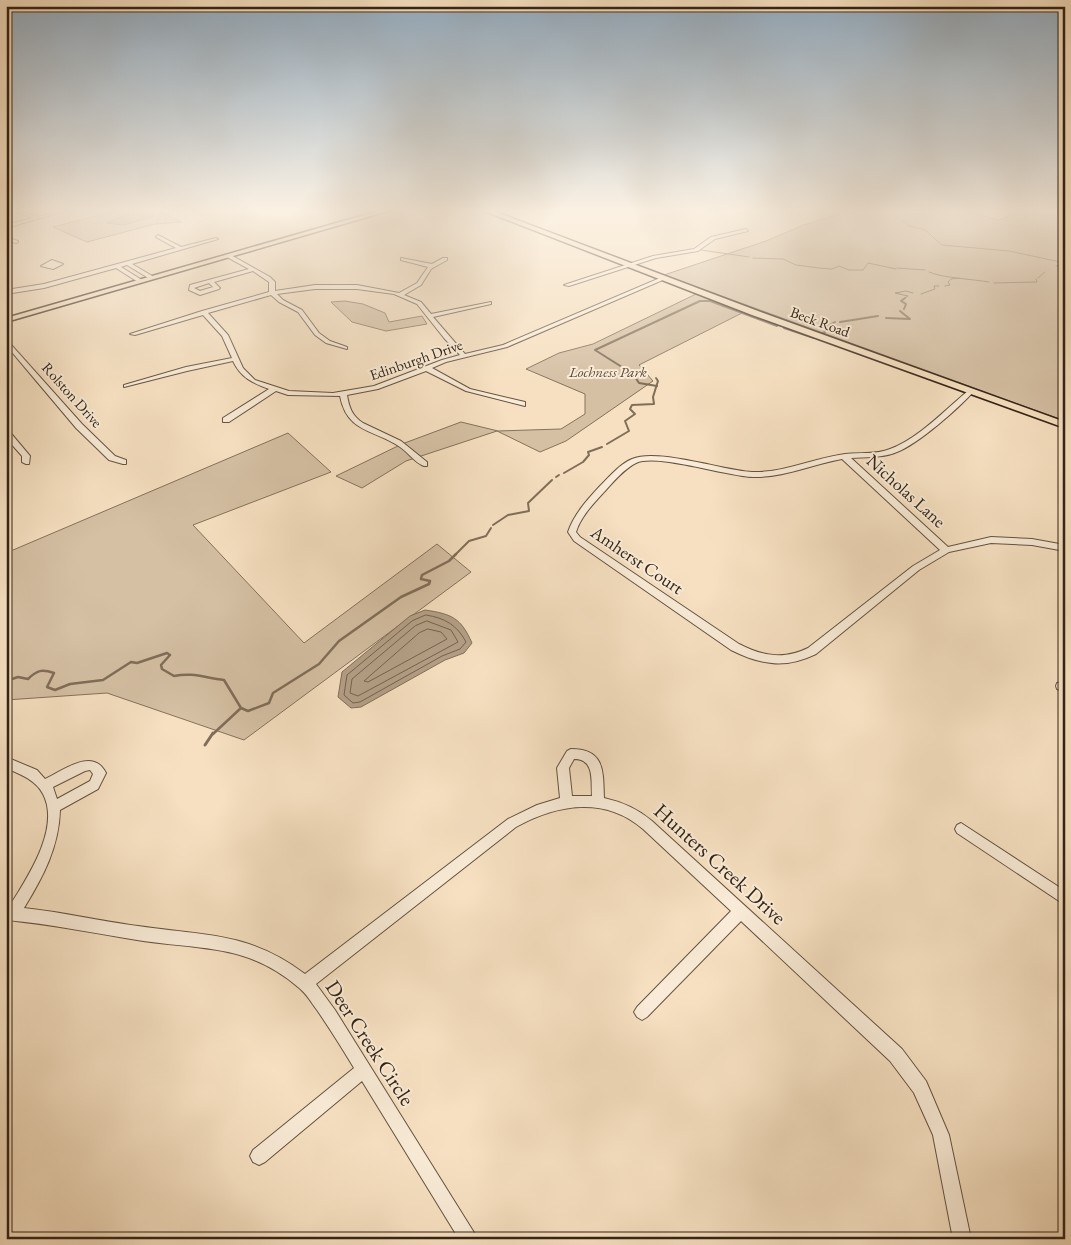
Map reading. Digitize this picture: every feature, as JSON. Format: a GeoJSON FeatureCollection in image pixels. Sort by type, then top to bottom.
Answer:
{"type":"FeatureCollection","features":[{"type":"Feature","properties":{"kind":"main road"},"geometry":{"type":"LineString","coordinates":[[6,320],[190,267]]}},
{"type":"Feature","properties":{"kind":"main road","name":"Beck Road"},"geometry":{"type":"LineString","coordinates":[[631,267],[1065,425]]}},
{"type":"Feature","properties":{"kind":"street"},"geometry":{"type":"LineString","coordinates":[[58,267],[73,278]]}},
{"type":"Feature","properties":{"kind":"street"},"geometry":{"type":"LineString","coordinates":[[6,292],[38,287],[112,267]]}},
{"type":"Feature","properties":{"kind":"street"},"geometry":{"type":"LineString","coordinates":[[118,267],[140,281]]}},
{"type":"Feature","properties":{"kind":"street"},"geometry":{"type":"LineString","coordinates":[[134,267],[152,278]]}},
{"type":"Feature","properties":{"kind":"street"},"geometry":{"type":"LineString","coordinates":[[249,267],[255,269],[270,280],[272,292],[278,299],[300,311],[314,332],[328,342],[345,348]]}},
{"type":"Feature","properties":{"kind":"street"},"geometry":{"type":"LineString","coordinates":[[400,294],[419,284],[431,267]]}},
{"type":"Feature","properties":{"kind":"street"},"geometry":{"type":"LineString","coordinates":[[566,285],[624,267]]}},
{"type":"Feature","properties":{"kind":"street"},"geometry":{"type":"LineString","coordinates":[[210,281],[255,269]]}},
{"type":"Feature","properties":{"kind":"street","name":"Edinburgh Drive"},"geometry":{"type":"LineString","coordinates":[[204,312],[225,335],[236,359],[248,378],[274,389],[306,395],[344,394],[376,388],[426,368],[505,346],[662,279]]}},
{"type":"Feature","properties":{"kind":"street"},"geometry":{"type":"LineString","coordinates":[[133,334],[272,292],[340,287],[372,289],[400,294],[419,303],[464,356]]}},
{"type":"Feature","properties":{"kind":"street"},"geometry":{"type":"LineString","coordinates":[[431,316],[489,303]]}},
{"type":"Feature","properties":{"kind":"street","name":"Rolston Drive"},"geometry":{"type":"LineString","coordinates":[[6,341],[79,426],[112,458],[123,462]]}},
{"type":"Feature","properties":{"kind":"street"},"geometry":{"type":"LineString","coordinates":[[126,386],[186,369],[236,359]]}},
{"type":"Feature","properties":{"kind":"street"},"geometry":{"type":"LineString","coordinates":[[426,368],[468,390],[522,404]]}},
{"type":"Feature","properties":{"kind":"street"},"geometry":{"type":"LineString","coordinates":[[226,420],[274,389]]}},
{"type":"Feature","properties":{"kind":"street","name":"Amherst Court"},"geometry":{"type":"LineString","coordinates":[[971,391],[899,449],[888,452],[844,456],[758,475],[655,460],[634,460],[626,464],[594,500],[573,525],[572,532],[584,545],[735,647],[752,655],[775,661],[796,658],[812,651],[916,568],[946,550],[979,541],[1006,540],[1065,548]]}},
{"type":"Feature","properties":{"kind":"street"},"geometry":{"type":"LineString","coordinates":[[344,394],[346,410],[354,421],[404,445],[424,464]]}},
{"type":"Feature","properties":{"kind":"street"},"geometry":{"type":"LineString","coordinates":[[6,433],[26,456],[26,462]]}},
{"type":"Feature","properties":{"kind":"street","name":"Nicholas Lane"},"geometry":{"type":"LineString","coordinates":[[844,456],[946,550]]}},
{"type":"Feature","properties":{"kind":"street"},"geometry":{"type":"LineString","coordinates":[[567,802],[563,768],[571,754],[581,753],[590,757],[596,765],[598,803]]}},
{"type":"Feature","properties":{"kind":"street"},"geometry":{"type":"LineString","coordinates":[[6,762],[29,771],[44,785],[54,807],[54,827],[47,852],[35,876],[9,913]]}},
{"type":"Feature","properties":{"kind":"street"},"geometry":{"type":"LineString","coordinates":[[44,785],[83,766],[93,765],[100,773],[94,785],[54,807]]}},
{"type":"Feature","properties":{"kind":"street","name":"Hunters Creek Drive"},"geometry":{"type":"LineString","coordinates":[[305,983],[512,823],[528,813],[554,803],[567,802],[598,803],[635,816],[881,1039],[910,1073],[928,1102],[941,1135],[962,1239]]}},
{"type":"Feature","properties":{"kind":"street"},"geometry":{"type":"LineString","coordinates":[[961,829],[1065,899]]}},
{"type":"Feature","properties":{"kind":"street"},"geometry":{"type":"LineString","coordinates":[[642,1012],[740,912]]}},
{"type":"Feature","properties":{"kind":"street","name":"Deer Creek Circle"},"geometry":{"type":"LineString","coordinates":[[9,913],[69,919],[136,933],[216,942],[254,950],[280,964],[305,983],[330,1015],[470,1239]]}},
{"type":"Feature","properties":{"kind":"street"},"geometry":{"type":"LineString","coordinates":[[259,1156],[363,1070]]}},
{"type":"Feature","properties":{"kind":"green space"},"geometry":{"type":"Polygon","coordinates":[[[688,267],[1065,267],[1065,421],[664,275],[688,267]]]}},
{"type":"Feature","properties":{"kind":"green space","name":"Lochness Park"},"geometry":{"type":"Polygon","coordinates":[[[696,294],[744,312],[639,365],[653,381],[566,441],[540,452],[497,431],[406,461],[362,488],[336,476],[402,444],[461,422],[498,431],[561,429],[585,414],[585,394],[526,369],[559,353],[593,344],[696,294]]]}},
{"type":"Feature","properties":{"kind":"green space"},"geometry":{"type":"Polygon","coordinates":[[[345,301],[363,304],[385,313],[389,322],[422,316],[427,324],[386,331],[352,322],[331,302],[345,301]]]}},
{"type":"Feature","properties":{"kind":"green space"},"geometry":{"type":"Polygon","coordinates":[[[288,433],[331,472],[193,525],[304,643],[437,544],[471,572],[244,740],[107,693],[6,700],[6,553],[288,433]]]}},
{"type":"Feature","properties":{"kind":"water"},"geometry":{"type":"Polygon","coordinates":[[[425,610],[449,616],[464,628],[472,643],[464,653],[445,660],[361,707],[351,708],[338,697],[342,672],[410,616],[425,610]]]}},
{"type":"Feature","properties":{"kind":"waterway"},"geometry":{"type":"LineString","coordinates":[[812,267],[832,269],[836,267]]}},
{"type":"Feature","properties":{"kind":"waterway"},"geometry":{"type":"LineString","coordinates":[[842,267],[849,270],[863,270],[865,267]]}},
{"type":"Feature","properties":{"kind":"waterway"},"geometry":{"type":"LineString","coordinates":[[887,267],[896,269]]}},
{"type":"Feature","properties":{"kind":"waterway"},"geometry":{"type":"LineString","coordinates":[[897,268],[925,270]]}},
{"type":"Feature","properties":{"kind":"waterway"},"geometry":{"type":"LineString","coordinates":[[929,272],[958,278]]}},
{"type":"Feature","properties":{"kind":"waterway"},"geometry":{"type":"LineString","coordinates":[[1038,278],[1045,272]]}},
{"type":"Feature","properties":{"kind":"waterway"},"geometry":{"type":"LineString","coordinates":[[945,286],[950,285],[948,282],[951,279],[958,278]]}},
{"type":"Feature","properties":{"kind":"waterway"},"geometry":{"type":"LineString","coordinates":[[958,278],[989,282]]}},
{"type":"Feature","properties":{"kind":"waterway"},"geometry":{"type":"LineString","coordinates":[[994,283],[1037,282],[1036,279]]}},
{"type":"Feature","properties":{"kind":"waterway"},"geometry":{"type":"LineString","coordinates":[[921,294],[935,289],[934,286],[939,286]]}},
{"type":"Feature","properties":{"kind":"waterway"},"geometry":{"type":"LineString","coordinates":[[903,299],[908,296],[895,293],[906,291],[913,293]]}},
{"type":"Feature","properties":{"kind":"waterway"},"geometry":{"type":"LineString","coordinates":[[904,309],[906,304],[901,301],[905,298]]}},
{"type":"Feature","properties":{"kind":"waterway"},"geometry":{"type":"LineString","coordinates":[[656,386],[639,383],[633,374],[595,350],[700,301],[710,301],[777,326]]}},
{"type":"Feature","properties":{"kind":"waterway"},"geometry":{"type":"LineString","coordinates":[[886,318],[910,319],[900,311]]}},
{"type":"Feature","properties":{"kind":"waterway"},"geometry":{"type":"LineString","coordinates":[[840,322],[878,316]]}},
{"type":"Feature","properties":{"kind":"waterway"},"geometry":{"type":"LineString","coordinates":[[821,334],[825,332],[826,327],[835,322]]}},
{"type":"Feature","properties":{"kind":"waterway"},"geometry":{"type":"LineString","coordinates":[[784,328],[814,338]]}},
{"type":"Feature","properties":{"kind":"waterway"},"geometry":{"type":"LineString","coordinates":[[656,378],[658,381],[656,386]]}},
{"type":"Feature","properties":{"kind":"waterway"},"geometry":{"type":"LineString","coordinates":[[607,444],[629,431],[625,421],[635,414],[630,409],[632,405],[654,404],[653,397],[656,386]]}},
{"type":"Feature","properties":{"kind":"waterway"},"geometry":{"type":"LineString","coordinates":[[564,473],[583,462],[589,455],[588,452],[602,447]]}},
{"type":"Feature","properties":{"kind":"waterway"},"geometry":{"type":"LineString","coordinates":[[493,525],[508,515],[529,511],[528,503],[552,480]]}},
{"type":"Feature","properties":{"kind":"waterway"},"geometry":{"type":"LineString","coordinates":[[241,708],[248,711],[269,703],[273,693],[319,664],[339,641],[401,597],[429,584],[430,581],[421,579],[422,575],[449,561],[469,541],[486,536],[491,528]]}},
{"type":"Feature","properties":{"kind":"waterway"},"geometry":{"type":"LineString","coordinates":[[6,681],[18,677],[28,679],[37,672],[46,671],[54,673],[47,687],[55,690],[70,684],[103,680],[131,662],[137,663],[167,653],[170,655],[161,665],[162,669],[174,676],[193,675],[224,680],[241,708]]}},
{"type":"Feature","properties":{"kind":"waterway"},"geometry":{"type":"LineString","coordinates":[[213,734],[241,708]]}},
{"type":"Feature","properties":{"kind":"waterway"},"geometry":{"type":"LineString","coordinates":[[205,745],[213,733]]}}]}
